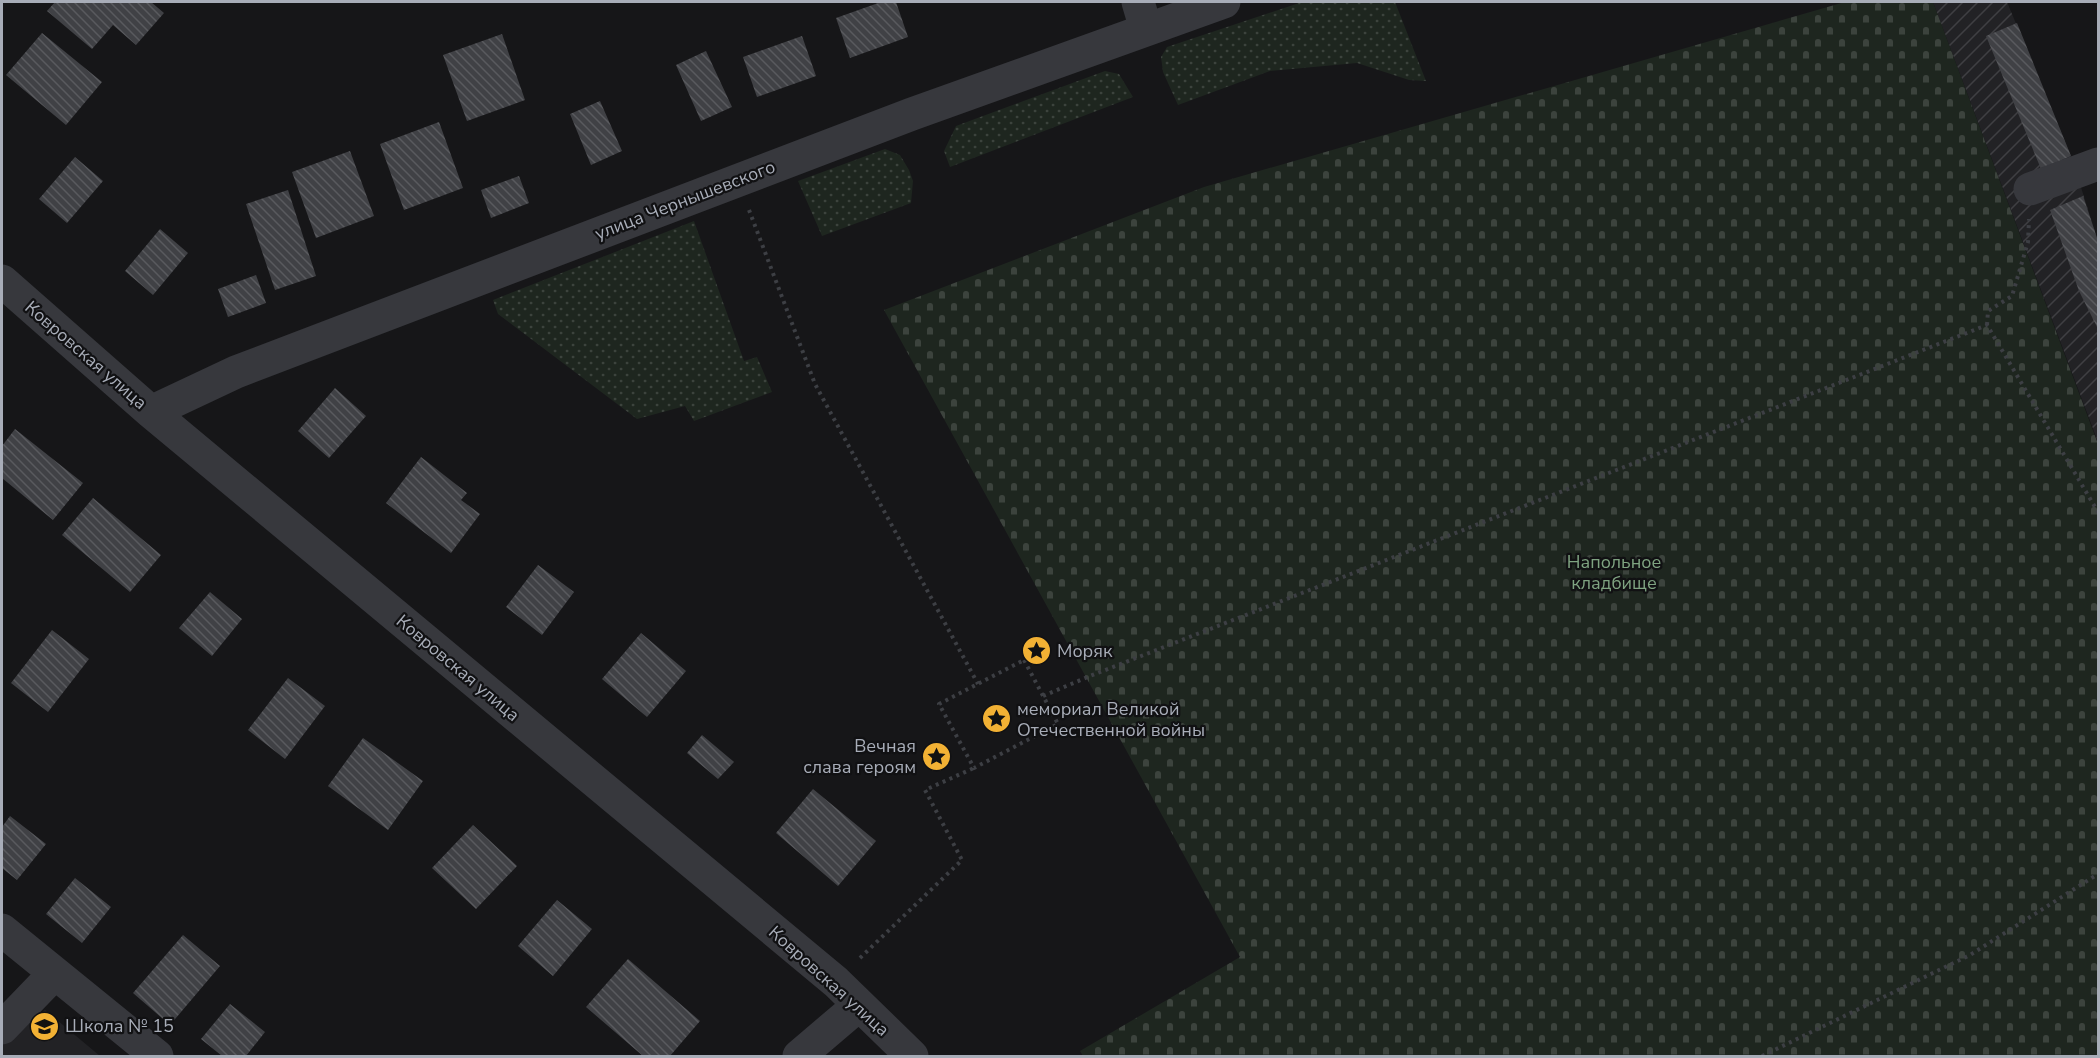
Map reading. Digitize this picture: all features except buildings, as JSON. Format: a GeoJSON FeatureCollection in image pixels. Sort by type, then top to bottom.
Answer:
{"type":"FeatureCollection","features":[{"type":"Feature","properties":{"kind":"street","name":"улица Чернышевского"},"geometry":{"type":"LineString","coordinates":[[151,412],[269,359],[912,114],[1142,15],[1224,2]]}},
{"type":"Feature","properties":{"kind":"street"},"geometry":{"type":"LineString","coordinates":[[2030,189],[2098,164]]}},
{"type":"Feature","properties":{"kind":"street","name":"Ковровская улица"},"geometry":{"type":"LineString","coordinates":[[2,281],[151,412],[836,982],[912,1056]]}},
{"type":"Feature","properties":{"kind":"street"},"geometry":{"type":"LineString","coordinates":[[2,930],[157,1056]]}},
{"type":"Feature","properties":{"kind":"street"},"geometry":{"type":"LineString","coordinates":[[2,1028],[54,974]]}},
{"type":"Feature","properties":{"kind":"street"},"geometry":{"type":"LineString","coordinates":[[799,1056],[859,1005]]}},
{"type":"Feature","properties":{"kind":"path"},"geometry":{"type":"LineString","coordinates":[[2030,189],[2028,242],[2012,296],[1988,311],[1987,325],[2098,512]]}},
{"type":"Feature","properties":{"kind":"path"},"geometry":{"type":"LineString","coordinates":[[748,208],[815,384],[978,684]]}},
{"type":"Feature","properties":{"kind":"path"},"geometry":{"type":"LineString","coordinates":[[1043,696],[1101,671],[1987,325]]}},
{"type":"Feature","properties":{"kind":"path"},"geometry":{"type":"LineString","coordinates":[[836,982],[962,860],[925,790],[974,768],[1058,724],[1024,660],[939,704],[974,768]]}},
{"type":"Feature","properties":{"kind":"path"},"geometry":{"type":"LineString","coordinates":[[1762,1056],[1970,955],[2098,874]]}},
{"type":"Feature","properties":{"kind":"shaded area"},"geometry":{"type":"Polygon","coordinates":[[[1933,2],[2007,2],[2071,156],[2098,241],[2098,442],[1933,2]]]}},
{"type":"Feature","properties":{"kind":"shaded area","name":"Школа № 15"},"geometry":{"type":"Polygon","coordinates":[[[45,1010],[100,1056],[2,1056],[4,1041],[45,1010]]]}},
{"type":"Feature","properties":{"kind":"green space"},"geometry":{"type":"Polygon","coordinates":[[[1302,2],[1395,2],[1426,81],[1409,80],[1357,63],[1270,71],[1178,105],[1163,72],[1161,57],[1167,47],[1302,2]]]}},
{"type":"Feature","properties":{"kind":"green space","name":"Напольное кладбище"},"geometry":{"type":"Polygon","coordinates":[[[1845,2],[1933,2],[2098,444],[2098,1056],[1083,1056],[1080,1051],[1240,957],[884,310],[1204,187],[1845,2]]]}},
{"type":"Feature","properties":{"kind":"green space"},"geometry":{"type":"Polygon","coordinates":[[[1105,71],[1119,74],[1133,97],[950,167],[944,151],[956,126],[1105,71]]]}},
{"type":"Feature","properties":{"kind":"green space"},"geometry":{"type":"Polygon","coordinates":[[[885,149],[900,155],[909,170],[913,181],[911,203],[822,236],[798,181],[885,149]]]}},
{"type":"Feature","properties":{"kind":"green space"},"geometry":{"type":"Polygon","coordinates":[[[694,221],[744,361],[757,357],[772,392],[694,421],[685,406],[637,419],[498,314],[493,300],[694,221]]]}},
{"type":"Feature","properties":{"kind":"place","name":"Моряк"},"geometry":{"type":"Point","coordinates":[1036,651]}},
{"type":"Feature","properties":{"kind":"place","name":"мемориал Великой Отечественной войны"},"geometry":{"type":"Point","coordinates":[996,719]}},
{"type":"Feature","properties":{"kind":"place","name":"Вечная слава героям"},"geometry":{"type":"Point","coordinates":[937,756]}},
{"type":"Feature","properties":{"kind":"place","name":"Школа № 15"},"geometry":{"type":"Point","coordinates":[44,1026]}}]}
